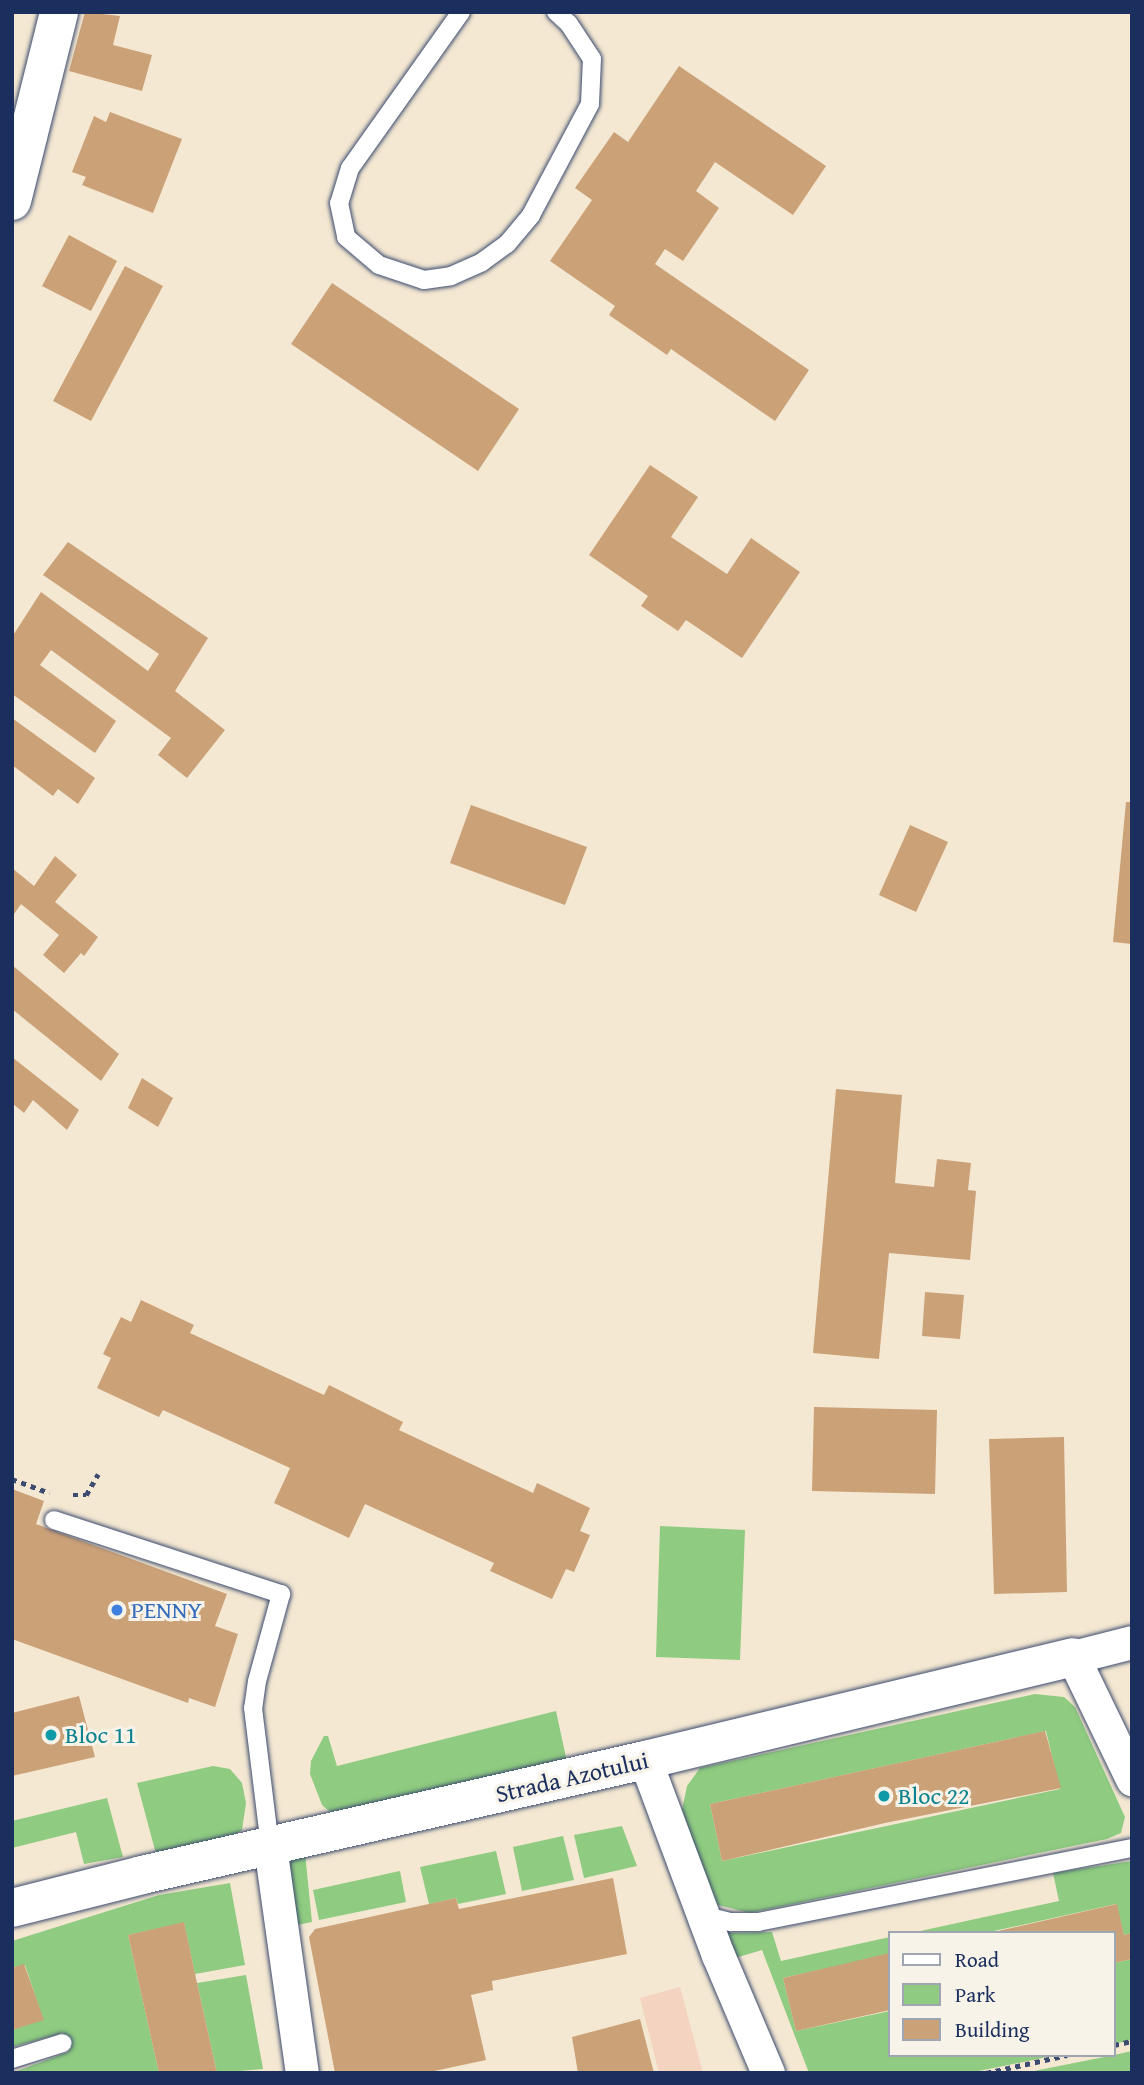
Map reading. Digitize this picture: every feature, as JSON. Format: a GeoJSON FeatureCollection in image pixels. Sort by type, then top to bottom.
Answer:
{"type":"FeatureCollection","features":[{"type":"Feature","properties":{"kind":"street"},"geometry":{"type":"LineString","coordinates":[[12,201],[59,12]]}},
{"type":"Feature","properties":{"kind":"street","name":"Strada Azotului"},"geometry":{"type":"LineString","coordinates":[[12,1908],[645,1760],[1132,1642]]}},
{"type":"Feature","properties":{"kind":"street"},"geometry":{"type":"LineString","coordinates":[[1073,1657],[1132,1779]]}},
{"type":"Feature","properties":{"kind":"street"},"geometry":{"type":"LineString","coordinates":[[645,1760],[702,1914],[768,2073]]}},
{"type":"Feature","properties":{"kind":"street"},"geometry":{"type":"LineString","coordinates":[[270,1846],[302,2073]]}},
{"type":"Feature","properties":{"kind":"lane"},"geometry":{"type":"LineString","coordinates":[[461,12],[350,168],[339,203],[346,237],[379,265],[424,280],[452,276],[482,262],[507,244],[531,215],[590,104],[592,59],[569,24],[556,12]]}},
{"type":"Feature","properties":{"kind":"lane"},"geometry":{"type":"LineString","coordinates":[[54,1520],[281,1594],[263,1656],[253,1708],[270,1846]]}},
{"type":"Feature","properties":{"kind":"lane"},"geometry":{"type":"LineString","coordinates":[[702,1914],[731,1922],[758,1922],[1132,1847]]}},
{"type":"Feature","properties":{"kind":"lane"},"geometry":{"type":"LineString","coordinates":[[12,2059],[63,2043]]}},
{"type":"Feature","properties":{"kind":"path"},"geometry":{"type":"LineString","coordinates":[[65,1495],[86,1495],[98,1474]]}},
{"type":"Feature","properties":{"kind":"path"},"geometry":{"type":"LineString","coordinates":[[12,1479],[54,1495]]}},
{"type":"Feature","properties":{"kind":"path"},"geometry":{"type":"LineString","coordinates":[[986,2073],[1058,2057]]}},
{"type":"Feature","properties":{"kind":"shaded area"},"geometry":{"type":"Polygon","coordinates":[[[680,1987],[703,2073],[659,2073],[640,1998],[680,1987]]]}},
{"type":"Feature","properties":{"kind":"green space"},"geometry":{"type":"Polygon","coordinates":[[[660,1526],[745,1530],[740,1660],[656,1657],[660,1526]]]}},
{"type":"Feature","properties":{"kind":"green space"},"geometry":{"type":"Polygon","coordinates":[[[1035,1694],[1064,1697],[1075,1707],[1125,1817],[1121,1833],[1107,1839],[750,1913],[718,1905],[707,1895],[682,1810],[687,1786],[700,1768],[1035,1694]],[[1046,1731],[710,1804],[722,1861],[1060,1789],[1046,1731]]]}},
{"type":"Feature","properties":{"kind":"green space"},"geometry":{"type":"Polygon","coordinates":[[[556,1711],[567,1762],[335,1816],[322,1805],[310,1774],[311,1761],[324,1736],[328,1736],[337,1766],[556,1711]]]}},
{"type":"Feature","properties":{"kind":"green space"},"geometry":{"type":"Polygon","coordinates":[[[213,1766],[230,1769],[242,1783],[246,1803],[242,1830],[231,1837],[156,1854],[137,1783],[213,1766]]]}},
{"type":"Feature","properties":{"kind":"green space"},"geometry":{"type":"Polygon","coordinates":[[[107,1798],[123,1857],[84,1864],[76,1832],[12,1848],[12,1821],[107,1798]]]}},
{"type":"Feature","properties":{"kind":"green space"},"geometry":{"type":"Polygon","coordinates":[[[622,1826],[637,1866],[584,1878],[574,1835],[622,1826]]]}},
{"type":"Feature","properties":{"kind":"green space"},"geometry":{"type":"Polygon","coordinates":[[[563,1836],[574,1880],[522,1891],[513,1847],[563,1836]]]}},
{"type":"Feature","properties":{"kind":"green space"},"geometry":{"type":"Polygon","coordinates":[[[496,1851],[506,1894],[458,1904],[456,1898],[429,1904],[420,1867],[496,1851]]]}},
{"type":"Feature","properties":{"kind":"green space"},"geometry":{"type":"Polygon","coordinates":[[[305,1853],[312,1922],[292,1926],[288,1860],[305,1853]]]}},
{"type":"Feature","properties":{"kind":"green space"},"geometry":{"type":"Polygon","coordinates":[[[1132,1861],[1132,1933],[1124,1935],[1116,1904],[994,1931],[920,1931],[1059,1901],[1053,1873],[1132,1861]]]}},
{"type":"Feature","properties":{"kind":"green space"},"geometry":{"type":"Polygon","coordinates":[[[400,1871],[406,1902],[319,1920],[313,1890],[400,1871]]]}},
{"type":"Feature","properties":{"kind":"green space"},"geometry":{"type":"Polygon","coordinates":[[[230,1883],[245,1965],[195,1974],[184,1923],[128,1935],[159,2073],[12,2073],[68,2052],[63,2033],[12,2047],[12,2030],[43,2019],[25,1965],[12,1968],[12,1941],[159,1895],[230,1883]]]}},
{"type":"Feature","properties":{"kind":"green space"},"geometry":{"type":"Polygon","coordinates":[[[719,1928],[732,1933],[772,1932],[781,1961],[888,1937],[888,1954],[783,1978],[796,2031],[888,2011],[888,2057],[1047,2057],[969,2073],[809,2073],[762,1950],[732,1959],[719,1928]]]}},
{"type":"Feature","properties":{"kind":"green space"},"geometry":{"type":"Polygon","coordinates":[[[1132,1959],[1132,2040],[1116,2044],[1116,1963],[1132,1959]]]}},
{"type":"Feature","properties":{"kind":"green space"},"geometry":{"type":"Polygon","coordinates":[[[246,1975],[263,2069],[217,2073],[197,1983],[246,1975]]]}},
{"type":"Feature","properties":{"kind":"green space"},"geometry":{"type":"Polygon","coordinates":[[[1132,2051],[1132,2073],[1024,2073],[1116,2057],[1116,2055],[1132,2051]]]}},
{"type":"Feature","properties":{"kind":"building"},"geometry":{"type":"Polygon","coordinates":[[[85,12],[120,16],[113,45],[152,55],[142,91],[69,71],[85,12]]]}},
{"type":"Feature","properties":{"kind":"building"},"geometry":{"type":"Polygon","coordinates":[[[679,66],[826,166],[793,215],[715,162],[696,191],[719,208],[683,261],[665,249],[655,264],[809,370],[775,421],[671,349],[667,355],[609,315],[615,306],[550,261],[592,200],[575,188],[614,132],[628,142],[679,66]]]}},
{"type":"Feature","properties":{"kind":"building"},"geometry":{"type":"Polygon","coordinates":[[[110,112],[182,139],[153,213],[82,185],[86,177],[72,172],[94,116],[106,122],[110,112]]]}},
{"type":"Feature","properties":{"kind":"building"},"geometry":{"type":"Polygon","coordinates":[[[69,235],[117,261],[91,311],[42,286],[69,235]]]}},
{"type":"Feature","properties":{"kind":"building"},"geometry":{"type":"Polygon","coordinates":[[[125,266],[163,286],[91,421],[53,401],[125,266]]]}},
{"type":"Feature","properties":{"kind":"building"},"geometry":{"type":"Polygon","coordinates":[[[332,283],[519,409],[478,471],[291,344],[332,283]]]}},
{"type":"Feature","properties":{"kind":"building"},"geometry":{"type":"Polygon","coordinates":[[[650,465],[698,497],[671,537],[727,574],[751,538],[800,572],[742,658],[686,620],[678,631],[641,606],[648,596],[589,555],[650,465]]]}},
{"type":"Feature","properties":{"kind":"building"},"geometry":{"type":"Polygon","coordinates":[[[68,542],[208,638],[175,691],[225,730],[187,778],[158,755],[171,738],[51,650],[40,665],[116,721],[95,753],[12,694],[12,637],[41,592],[148,671],[159,654],[43,575],[68,542]]]}},
{"type":"Feature","properties":{"kind":"building"},"geometry":{"type":"Polygon","coordinates":[[[12,718],[95,778],[78,804],[58,789],[53,796],[12,765],[12,718]]]}},
{"type":"Feature","properties":{"kind":"building"},"geometry":{"type":"Polygon","coordinates":[[[1126,802],[1132,802],[1132,944],[1113,942],[1126,802]]]}},
{"type":"Feature","properties":{"kind":"building"},"geometry":{"type":"Polygon","coordinates":[[[471,805],[587,847],[565,905],[450,863],[471,805]]]}},
{"type":"Feature","properties":{"kind":"building"},"geometry":{"type":"Polygon","coordinates":[[[910,825],[948,842],[916,912],[879,895],[910,825]]]}},
{"type":"Feature","properties":{"kind":"building"},"geometry":{"type":"Polygon","coordinates":[[[55,856],[77,875],[55,902],[98,937],[84,956],[81,953],[64,973],[43,955],[59,935],[21,904],[12,917],[12,868],[34,886],[55,856]]]}},
{"type":"Feature","properties":{"kind":"building"},"geometry":{"type":"Polygon","coordinates":[[[12,965],[119,1054],[101,1081],[12,1009],[12,965]]]}},
{"type":"Feature","properties":{"kind":"building"},"geometry":{"type":"Polygon","coordinates":[[[12,1057],[79,1110],[67,1130],[33,1100],[24,1113],[12,1103],[12,1057]]]}},
{"type":"Feature","properties":{"kind":"building"},"geometry":{"type":"Polygon","coordinates":[[[142,1078],[173,1098],[158,1127],[128,1108],[142,1078]]]}},
{"type":"Feature","properties":{"kind":"building"},"geometry":{"type":"Polygon","coordinates":[[[836,1089],[902,1095],[895,1183],[934,1187],[937,1159],[971,1163],[968,1190],[976,1191],[970,1260],[889,1253],[879,1359],[813,1353],[836,1089]]]}},
{"type":"Feature","properties":{"kind":"building"},"geometry":{"type":"Polygon","coordinates":[[[925,1292],[964,1295],[960,1339],[922,1336],[925,1292]]]}},
{"type":"Feature","properties":{"kind":"building"},"geometry":{"type":"Polygon","coordinates":[[[141,1300],[194,1325],[190,1333],[324,1395],[329,1385],[403,1422],[399,1430],[533,1493],[537,1483],[590,1508],[580,1531],[590,1535],[574,1572],[566,1569],[552,1599],[490,1571],[494,1563],[365,1504],[349,1538],[274,1503],[290,1468],[163,1410],[159,1417],[97,1388],[111,1358],[103,1354],[121,1317],[131,1322],[141,1300]]]}},
{"type":"Feature","properties":{"kind":"building"},"geometry":{"type":"Polygon","coordinates":[[[814,1407],[937,1410],[935,1494],[812,1491],[814,1407]]]}},
{"type":"Feature","properties":{"kind":"building"},"geometry":{"type":"Polygon","coordinates":[[[1064,1437],[1067,1592],[994,1594],[989,1439],[1064,1437]]]}},
{"type":"Feature","properties":{"kind":"building","name":"PENNY"},"geometry":{"type":"Polygon","coordinates":[[[12,1489],[44,1501],[36,1524],[227,1594],[215,1626],[238,1634],[215,1707],[189,1698],[188,1703],[12,1639],[12,1489]]]}},
{"type":"Feature","properties":{"kind":"building","name":"Bloc 11"},"geometry":{"type":"Polygon","coordinates":[[[79,1696],[95,1757],[12,1776],[12,1713],[79,1696]]]}},
{"type":"Feature","properties":{"kind":"building","name":"Bloc 22"},"geometry":{"type":"Polygon","coordinates":[[[1045,1731],[1061,1788],[885,1823],[722,1861],[710,1804],[1045,1731]]]}},
{"type":"Feature","properties":{"kind":"building"},"geometry":{"type":"Polygon","coordinates":[[[613,1878],[627,1954],[492,1981],[493,1990],[471,1995],[486,2060],[425,2073],[335,2073],[309,1937],[315,1929],[456,1898],[459,1909],[613,1878]]]}},
{"type":"Feature","properties":{"kind":"building"},"geometry":{"type":"Polygon","coordinates":[[[1117,1904],[1124,1935],[1132,1933],[1132,1959],[1116,1963],[1116,1931],[998,1931],[1117,1904]]]}},
{"type":"Feature","properties":{"kind":"building"},"geometry":{"type":"Polygon","coordinates":[[[184,1922],[217,2073],[159,2073],[128,1935],[184,1922]]]}},
{"type":"Feature","properties":{"kind":"building"},"geometry":{"type":"Polygon","coordinates":[[[888,1953],[888,2010],[796,2031],[783,1978],[888,1953]]]}},
{"type":"Feature","properties":{"kind":"building"},"geometry":{"type":"Polygon","coordinates":[[[24,1964],[44,2020],[12,2030],[12,1968],[24,1964]]]}},
{"type":"Feature","properties":{"kind":"building"},"geometry":{"type":"Polygon","coordinates":[[[640,2019],[654,2073],[578,2073],[572,2037],[640,2019]]]}},
{"type":"Feature","properties":{"kind":"place","name":"PENNY"},"geometry":{"type":"Point","coordinates":[117,1610]}},
{"type":"Feature","properties":{"kind":"place","name":"Bloc 11"},"geometry":{"type":"Point","coordinates":[51,1735]}},
{"type":"Feature","properties":{"kind":"place","name":"Bloc 22"},"geometry":{"type":"Point","coordinates":[884,1796]}}]}
